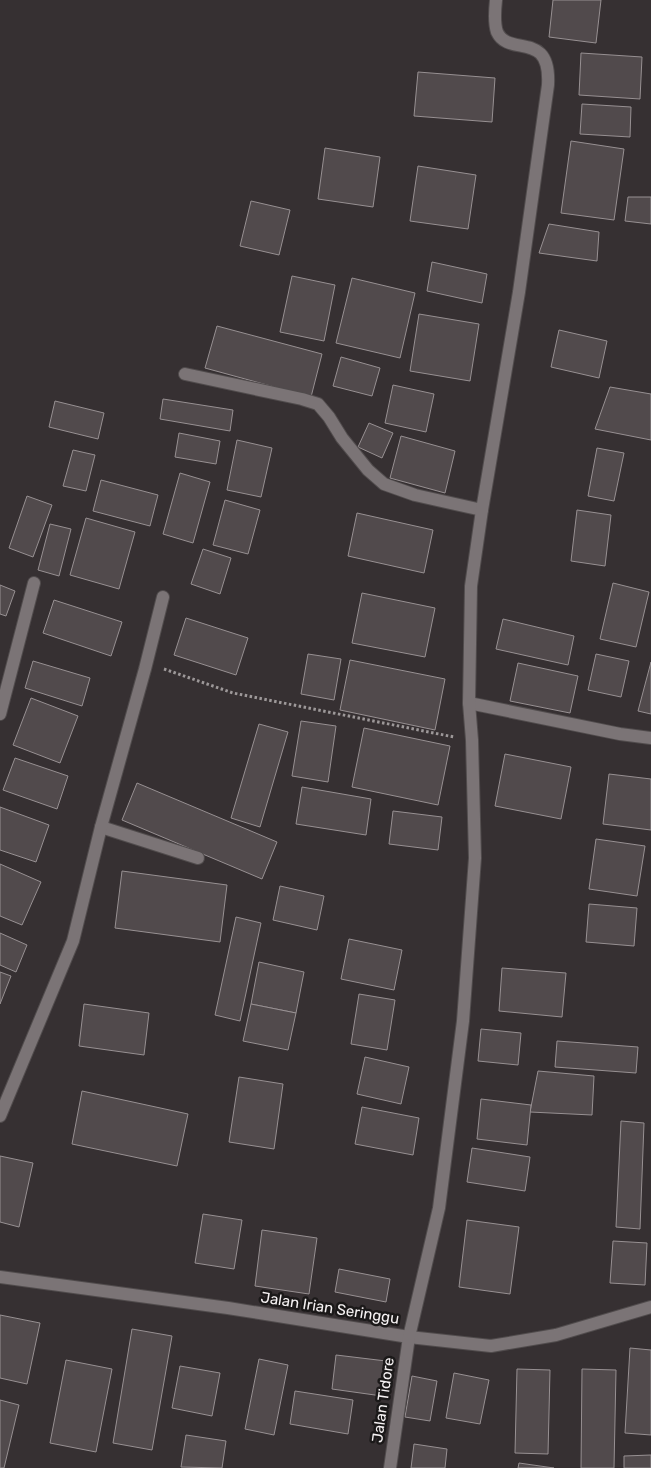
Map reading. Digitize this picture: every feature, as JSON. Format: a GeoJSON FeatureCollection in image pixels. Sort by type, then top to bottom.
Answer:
{"type":"FeatureCollection","features":[{"type":"Feature","properties":{"kind":"street","name":"Jalan Tidore"},"geometry":{"type":"LineString","coordinates":[[390,1468],[409,1337],[440,1208],[463,1022],[475,858],[472,740],[469,703],[471,586],[519,292],[540,151],[549,72],[543,56],[535,49],[508,42],[501,37],[496,30],[496,0]]}},
{"type":"Feature","properties":{"kind":"street"},"geometry":{"type":"LineString","coordinates":[[186,374],[318,404],[342,438],[384,484],[415,495],[482,510]]}},
{"type":"Feature","properties":{"kind":"street"},"geometry":{"type":"LineString","coordinates":[[0,714],[34,584]]}},
{"type":"Feature","properties":{"kind":"street"},"geometry":{"type":"LineString","coordinates":[[0,1116],[72,941],[163,597]]}},
{"type":"Feature","properties":{"kind":"street"},"geometry":{"type":"LineString","coordinates":[[469,703],[620,734],[651,738]]}},
{"type":"Feature","properties":{"kind":"street"},"geometry":{"type":"LineString","coordinates":[[101,827],[198,858]]}},
{"type":"Feature","properties":{"kind":"street","name":"Jalan Irian Seringgu"},"geometry":{"type":"LineString","coordinates":[[0,1277],[228,1308],[409,1337],[491,1346],[556,1335],[651,1307]]}},
{"type":"Feature","properties":{"kind":"path"},"geometry":{"type":"LineString","coordinates":[[147,663],[233,693],[472,740]]}},
{"type":"Feature","properties":{"kind":"building"},"geometry":{"type":"Polygon","coordinates":[[[553,0],[601,0],[596,43],[549,37],[553,0]]]}},
{"type":"Feature","properties":{"kind":"building"},"geometry":{"type":"Polygon","coordinates":[[[581,53],[642,57],[640,99],[579,95],[581,53]]]}},
{"type":"Feature","properties":{"kind":"building"},"geometry":{"type":"Polygon","coordinates":[[[418,72],[495,78],[492,122],[414,116],[418,72]]]}},
{"type":"Feature","properties":{"kind":"building"},"geometry":{"type":"Polygon","coordinates":[[[582,104],[631,107],[630,137],[580,134],[582,104]]]}},
{"type":"Feature","properties":{"kind":"building"},"geometry":{"type":"Polygon","coordinates":[[[571,141],[624,149],[614,220],[561,213],[571,141]]]}},
{"type":"Feature","properties":{"kind":"building"},"geometry":{"type":"Polygon","coordinates":[[[325,148],[380,157],[373,207],[318,199],[325,148]]]}},
{"type":"Feature","properties":{"kind":"building"},"geometry":{"type":"Polygon","coordinates":[[[418,166],[476,175],[468,229],[410,221],[418,166]]]}},
{"type":"Feature","properties":{"kind":"building"},"geometry":{"type":"Polygon","coordinates":[[[628,197],[651,197],[651,224],[625,221],[628,197]]]}},
{"type":"Feature","properties":{"kind":"building"},"geometry":{"type":"Polygon","coordinates":[[[251,201],[290,210],[279,255],[240,246],[251,201]]]}},
{"type":"Feature","properties":{"kind":"building"},"geometry":{"type":"Polygon","coordinates":[[[549,224],[599,232],[597,261],[539,253],[549,224]]]}},
{"type":"Feature","properties":{"kind":"building"},"geometry":{"type":"Polygon","coordinates":[[[432,262],[487,274],[482,303],[427,291],[432,262]]]}},
{"type":"Feature","properties":{"kind":"building"},"geometry":{"type":"Polygon","coordinates":[[[292,276],[335,285],[324,341],[280,332],[292,276]]]}},
{"type":"Feature","properties":{"kind":"building"},"geometry":{"type":"Polygon","coordinates":[[[352,278],[415,293],[400,358],[336,343],[352,278]]]}},
{"type":"Feature","properties":{"kind":"building"},"geometry":{"type":"Polygon","coordinates":[[[419,314],[479,324],[470,381],[410,371],[419,314]]]}},
{"type":"Feature","properties":{"kind":"building"},"geometry":{"type":"Polygon","coordinates":[[[217,326],[322,354],[311,397],[205,368],[217,326]]]}},
{"type":"Feature","properties":{"kind":"building"},"geometry":{"type":"Polygon","coordinates":[[[559,330],[607,341],[599,378],[551,367],[559,330]]]}},
{"type":"Feature","properties":{"kind":"building"},"geometry":{"type":"Polygon","coordinates":[[[341,357],[380,368],[372,396],[333,386],[341,357]]]}},
{"type":"Feature","properties":{"kind":"building"},"geometry":{"type":"Polygon","coordinates":[[[393,385],[434,394],[426,432],[385,423],[393,385]]]}},
{"type":"Feature","properties":{"kind":"building"},"geometry":{"type":"Polygon","coordinates":[[[610,387],[651,394],[651,440],[595,429],[610,387]]]}},
{"type":"Feature","properties":{"kind":"building"},"geometry":{"type":"Polygon","coordinates":[[[163,399],[233,410],[230,431],[160,419],[163,399]]]}},
{"type":"Feature","properties":{"kind":"building"},"geometry":{"type":"Polygon","coordinates":[[[55,401],[104,413],[98,439],[49,427],[55,401]]]}},
{"type":"Feature","properties":{"kind":"building"},"geometry":{"type":"Polygon","coordinates":[[[369,423],[393,433],[382,458],[358,447],[369,423]]]}},
{"type":"Feature","properties":{"kind":"building"},"geometry":{"type":"Polygon","coordinates":[[[179,433],[220,441],[216,464],[175,457],[179,433]]]}},
{"type":"Feature","properties":{"kind":"building"},"geometry":{"type":"Polygon","coordinates":[[[401,436],[455,451],[445,493],[390,478],[401,436]]]}},
{"type":"Feature","properties":{"kind":"building"},"geometry":{"type":"Polygon","coordinates":[[[237,440],[272,448],[261,497],[227,490],[237,440]]]}},
{"type":"Feature","properties":{"kind":"building"},"geometry":{"type":"Polygon","coordinates":[[[597,448],[624,453],[614,501],[588,496],[597,448]]]}},
{"type":"Feature","properties":{"kind":"building"},"geometry":{"type":"Polygon","coordinates":[[[73,450],[95,455],[86,491],[63,486],[73,450]]]}},
{"type":"Feature","properties":{"kind":"building"},"geometry":{"type":"Polygon","coordinates":[[[180,473],[210,482],[193,543],[163,534],[180,473]]]}},
{"type":"Feature","properties":{"kind":"building"},"geometry":{"type":"Polygon","coordinates":[[[101,480],[158,495],[150,526],[93,511],[101,480]]]}},
{"type":"Feature","properties":{"kind":"building"},"geometry":{"type":"Polygon","coordinates":[[[27,496],[52,505],[33,557],[9,548],[27,496]]]}},
{"type":"Feature","properties":{"kind":"building"},"geometry":{"type":"Polygon","coordinates":[[[225,500],[260,510],[248,554],[213,545],[225,500]]]}},
{"type":"Feature","properties":{"kind":"building"},"geometry":{"type":"Polygon","coordinates":[[[577,510],[611,515],[605,566],[571,561],[577,510]]]}},
{"type":"Feature","properties":{"kind":"building"},"geometry":{"type":"Polygon","coordinates":[[[357,513],[433,530],[424,573],[348,556],[357,513]]]}},
{"type":"Feature","properties":{"kind":"building"},"geometry":{"type":"Polygon","coordinates":[[[86,518],[135,532],[119,589],[70,575],[86,518]]]}},
{"type":"Feature","properties":{"kind":"building"},"geometry":{"type":"Polygon","coordinates":[[[50,524],[71,529],[59,576],[38,570],[50,524]]]}},
{"type":"Feature","properties":{"kind":"building"},"geometry":{"type":"Polygon","coordinates":[[[203,549],[231,558],[220,594],[191,584],[203,549]]]}},
{"type":"Feature","properties":{"kind":"building"},"geometry":{"type":"Polygon","coordinates":[[[613,583],[649,592],[636,647],[600,639],[613,583]]]}},
{"type":"Feature","properties":{"kind":"building"},"geometry":{"type":"Polygon","coordinates":[[[0,585],[15,591],[6,616],[0,614],[0,585]]]}},
{"type":"Feature","properties":{"kind":"building"},"geometry":{"type":"Polygon","coordinates":[[[362,593],[435,608],[425,657],[352,643],[362,593]]]}},
{"type":"Feature","properties":{"kind":"building"},"geometry":{"type":"Polygon","coordinates":[[[54,600],[122,622],[111,656],[43,633],[54,600]]]}},
{"type":"Feature","properties":{"kind":"building"},"geometry":{"type":"Polygon","coordinates":[[[186,618],[248,638],[236,675],[174,655],[186,618]]]}},
{"type":"Feature","properties":{"kind":"building"},"geometry":{"type":"Polygon","coordinates":[[[503,619],[574,636],[568,665],[496,649],[503,619]]]}},
{"type":"Feature","properties":{"kind":"building"},"geometry":{"type":"Polygon","coordinates":[[[308,654],[341,659],[334,700],[301,694],[308,654]]]}},
{"type":"Feature","properties":{"kind":"building"},"geometry":{"type":"Polygon","coordinates":[[[596,654],[629,661],[621,697],[588,690],[596,654]]]}},
{"type":"Feature","properties":{"kind":"building"},"geometry":{"type":"Polygon","coordinates":[[[350,660],[445,679],[435,730],[340,710],[350,660]]]}},
{"type":"Feature","properties":{"kind":"building"},"geometry":{"type":"Polygon","coordinates":[[[33,661],[90,678],[82,706],[25,688],[33,661]]]}},
{"type":"Feature","properties":{"kind":"building"},"geometry":{"type":"Polygon","coordinates":[[[651,662],[651,714],[638,711],[651,662]]]}},
{"type":"Feature","properties":{"kind":"building"},"geometry":{"type":"Polygon","coordinates":[[[518,663],[578,676],[570,713],[510,701],[518,663]]]}},
{"type":"Feature","properties":{"kind":"building"},"geometry":{"type":"Polygon","coordinates":[[[31,698],[78,716],[60,763],[13,745],[31,698]]]}},
{"type":"Feature","properties":{"kind":"building"},"geometry":{"type":"Polygon","coordinates":[[[301,721],[336,726],[328,782],[292,776],[301,721]]]}},
{"type":"Feature","properties":{"kind":"building"},"geometry":{"type":"Polygon","coordinates":[[[259,724],[288,732],[260,827],[231,818],[259,724]]]}},
{"type":"Feature","properties":{"kind":"building"},"geometry":{"type":"Polygon","coordinates":[[[364,728],[450,746],[438,805],[352,787],[364,728]]]}},
{"type":"Feature","properties":{"kind":"building"},"geometry":{"type":"Polygon","coordinates":[[[505,754],[571,767],[561,819],[495,806],[505,754]]]}},
{"type":"Feature","properties":{"kind":"building"},"geometry":{"type":"Polygon","coordinates":[[[15,758],[68,776],[57,809],[3,790],[15,758]]]}},
{"type":"Feature","properties":{"kind":"building"},"geometry":{"type":"Polygon","coordinates":[[[609,774],[651,779],[651,830],[603,824],[609,774]]]}},
{"type":"Feature","properties":{"kind":"building"},"geometry":{"type":"Polygon","coordinates":[[[137,783],[277,842],[262,879],[122,820],[137,783]]]}},
{"type":"Feature","properties":{"kind":"building"},"geometry":{"type":"Polygon","coordinates":[[[302,787],[371,799],[366,835],[296,824],[302,787]]]}},
{"type":"Feature","properties":{"kind":"building"},"geometry":{"type":"Polygon","coordinates":[[[0,807],[49,825],[36,862],[0,850],[0,807]]]}},
{"type":"Feature","properties":{"kind":"building"},"geometry":{"type":"Polygon","coordinates":[[[393,811],[442,817],[438,850],[389,844],[393,811]]]}},
{"type":"Feature","properties":{"kind":"building"},"geometry":{"type":"Polygon","coordinates":[[[596,839],[645,846],[637,896],[589,889],[596,839]]]}},
{"type":"Feature","properties":{"kind":"building"},"geometry":{"type":"Polygon","coordinates":[[[0,864],[41,882],[22,925],[0,916],[0,864]]]}},
{"type":"Feature","properties":{"kind":"building"},"geometry":{"type":"Polygon","coordinates":[[[122,871],[227,885],[220,942],[115,928],[122,871]]]}},
{"type":"Feature","properties":{"kind":"building"},"geometry":{"type":"Polygon","coordinates":[[[280,886],[324,896],[317,930],[273,920],[280,886]]]}},
{"type":"Feature","properties":{"kind":"building"},"geometry":{"type":"Polygon","coordinates":[[[589,904],[637,908],[634,946],[586,942],[589,904]]]}},
{"type":"Feature","properties":{"kind":"building"},"geometry":{"type":"Polygon","coordinates":[[[236,917],[261,923],[240,1021],[215,1015],[236,917]]]}},
{"type":"Feature","properties":{"kind":"building"},"geometry":{"type":"Polygon","coordinates":[[[0,933],[27,945],[16,972],[0,965],[0,933]]]}},
{"type":"Feature","properties":{"kind":"building"},"geometry":{"type":"Polygon","coordinates":[[[349,939],[402,950],[394,990],[341,979],[349,939]]]}},
{"type":"Feature","properties":{"kind":"building"},"geometry":{"type":"Polygon","coordinates":[[[259,962],[304,972],[296,1013],[251,1004],[259,962]]]}},
{"type":"Feature","properties":{"kind":"building"},"geometry":{"type":"Polygon","coordinates":[[[502,968],[566,973],[562,1017],[499,1011],[502,968]]]}},
{"type":"Feature","properties":{"kind":"building"},"geometry":{"type":"Polygon","coordinates":[[[0,972],[11,976],[0,1004],[0,972]]]}},
{"type":"Feature","properties":{"kind":"building"},"geometry":{"type":"Polygon","coordinates":[[[359,994],[395,1000],[387,1050],[351,1044],[359,994]]]}},
{"type":"Feature","properties":{"kind":"building"},"geometry":{"type":"Polygon","coordinates":[[[84,1004],[149,1013],[144,1055],[79,1046],[84,1004]]]}},
{"type":"Feature","properties":{"kind":"building"},"geometry":{"type":"Polygon","coordinates":[[[251,1004],[296,1013],[288,1050],[243,1041],[251,1004]]]}},
{"type":"Feature","properties":{"kind":"building"},"geometry":{"type":"Polygon","coordinates":[[[481,1029],[521,1033],[518,1065],[478,1061],[481,1029]]]}},
{"type":"Feature","properties":{"kind":"building"},"geometry":{"type":"Polygon","coordinates":[[[557,1041],[638,1047],[636,1073],[555,1067],[557,1041]]]}},
{"type":"Feature","properties":{"kind":"building"},"geometry":{"type":"Polygon","coordinates":[[[365,1057],[409,1067],[401,1104],[357,1094],[365,1057]]]}},
{"type":"Feature","properties":{"kind":"building"},"geometry":{"type":"Polygon","coordinates":[[[538,1071],[594,1076],[592,1115],[530,1112],[538,1071]]]}},
{"type":"Feature","properties":{"kind":"building"},"geometry":{"type":"Polygon","coordinates":[[[239,1077],[283,1084],[274,1149],[229,1142],[239,1077]]]}},
{"type":"Feature","properties":{"kind":"building"},"geometry":{"type":"Polygon","coordinates":[[[82,1091],[188,1114],[177,1166],[72,1144],[82,1091]]]}},
{"type":"Feature","properties":{"kind":"building"},"geometry":{"type":"Polygon","coordinates":[[[481,1099],[531,1105],[527,1145],[477,1139],[481,1099]]]}},
{"type":"Feature","properties":{"kind":"building"},"geometry":{"type":"Polygon","coordinates":[[[362,1107],[419,1118],[413,1155],[355,1144],[362,1107]]]}},
{"type":"Feature","properties":{"kind":"building"},"geometry":{"type":"Polygon","coordinates":[[[621,1121],[644,1123],[640,1229],[616,1227],[621,1121]]]}},
{"type":"Feature","properties":{"kind":"building"},"geometry":{"type":"Polygon","coordinates":[[[472,1148],[530,1157],[525,1191],[467,1182],[472,1148]]]}},
{"type":"Feature","properties":{"kind":"building"},"geometry":{"type":"Polygon","coordinates":[[[0,1156],[33,1163],[19,1227],[0,1222],[0,1156]]]}},
{"type":"Feature","properties":{"kind":"building"},"geometry":{"type":"Polygon","coordinates":[[[203,1214],[242,1220],[234,1269],[195,1263],[203,1214]]]}},
{"type":"Feature","properties":{"kind":"building"},"geometry":{"type":"Polygon","coordinates":[[[467,1220],[519,1227],[510,1294],[459,1287],[467,1220]]]}},
{"type":"Feature","properties":{"kind":"building"},"geometry":{"type":"Polygon","coordinates":[[[262,1230],[317,1238],[309,1294],[255,1286],[262,1230]]]}},
{"type":"Feature","properties":{"kind":"building"},"geometry":{"type":"Polygon","coordinates":[[[613,1241],[647,1243],[645,1285],[610,1283],[613,1241]]]}},
{"type":"Feature","properties":{"kind":"building"},"geometry":{"type":"Polygon","coordinates":[[[339,1269],[390,1279],[386,1302],[335,1292],[339,1269]]]}},
{"type":"Feature","properties":{"kind":"building"},"geometry":{"type":"Polygon","coordinates":[[[0,1315],[40,1323],[27,1384],[0,1378],[0,1315]]]}},
{"type":"Feature","properties":{"kind":"building"},"geometry":{"type":"Polygon","coordinates":[[[132,1329],[172,1336],[152,1450],[113,1443],[132,1329]]]}},
{"type":"Feature","properties":{"kind":"building"},"geometry":{"type":"Polygon","coordinates":[[[630,1348],[651,1350],[651,1435],[625,1433],[630,1348]]]}},
{"type":"Feature","properties":{"kind":"building"},"geometry":{"type":"Polygon","coordinates":[[[336,1355],[386,1361],[382,1396],[332,1389],[336,1355]]]}},
{"type":"Feature","properties":{"kind":"building"},"geometry":{"type":"Polygon","coordinates":[[[259,1359],[288,1365],[274,1435],[245,1429],[259,1359]]]}},
{"type":"Feature","properties":{"kind":"building"},"geometry":{"type":"Polygon","coordinates":[[[66,1360],[112,1369],[96,1452],[50,1443],[66,1360]]]}},
{"type":"Feature","properties":{"kind":"building"},"geometry":{"type":"Polygon","coordinates":[[[180,1366],[220,1373],[212,1416],[172,1408],[180,1366]]]}},
{"type":"Feature","properties":{"kind":"building"},"geometry":{"type":"Polygon","coordinates":[[[517,1369],[550,1370],[548,1454],[515,1453],[517,1369]]]}},
{"type":"Feature","properties":{"kind":"building"},"geometry":{"type":"Polygon","coordinates":[[[582,1369],[616,1370],[614,1468],[581,1468],[582,1369]]]}},
{"type":"Feature","properties":{"kind":"building"},"geometry":{"type":"Polygon","coordinates":[[[454,1373],[489,1380],[480,1424],[446,1418],[454,1373]]]}},
{"type":"Feature","properties":{"kind":"building"},"geometry":{"type":"Polygon","coordinates":[[[412,1376],[437,1381],[430,1421],[405,1417],[412,1376]]]}},
{"type":"Feature","properties":{"kind":"building"},"geometry":{"type":"Polygon","coordinates":[[[295,1391],[353,1400],[348,1434],[290,1424],[295,1391]]]}},
{"type":"Feature","properties":{"kind":"building"},"geometry":{"type":"Polygon","coordinates":[[[0,1400],[19,1405],[4,1468],[0,1468],[0,1400]]]}},
{"type":"Feature","properties":{"kind":"building"},"geometry":{"type":"Polygon","coordinates":[[[186,1435],[226,1441],[222,1468],[181,1467],[186,1435]]]}},
{"type":"Feature","properties":{"kind":"building"},"geometry":{"type":"Polygon","coordinates":[[[414,1444],[447,1449],[445,1468],[411,1468],[414,1444]]]}},
{"type":"Feature","properties":{"kind":"building"},"geometry":{"type":"Polygon","coordinates":[[[651,1455],[651,1468],[624,1468],[624,1456],[651,1455]]]}},
{"type":"Feature","properties":{"kind":"building"},"geometry":{"type":"Polygon","coordinates":[[[519,1463],[554,1468],[518,1468],[519,1463]]]}}]}
